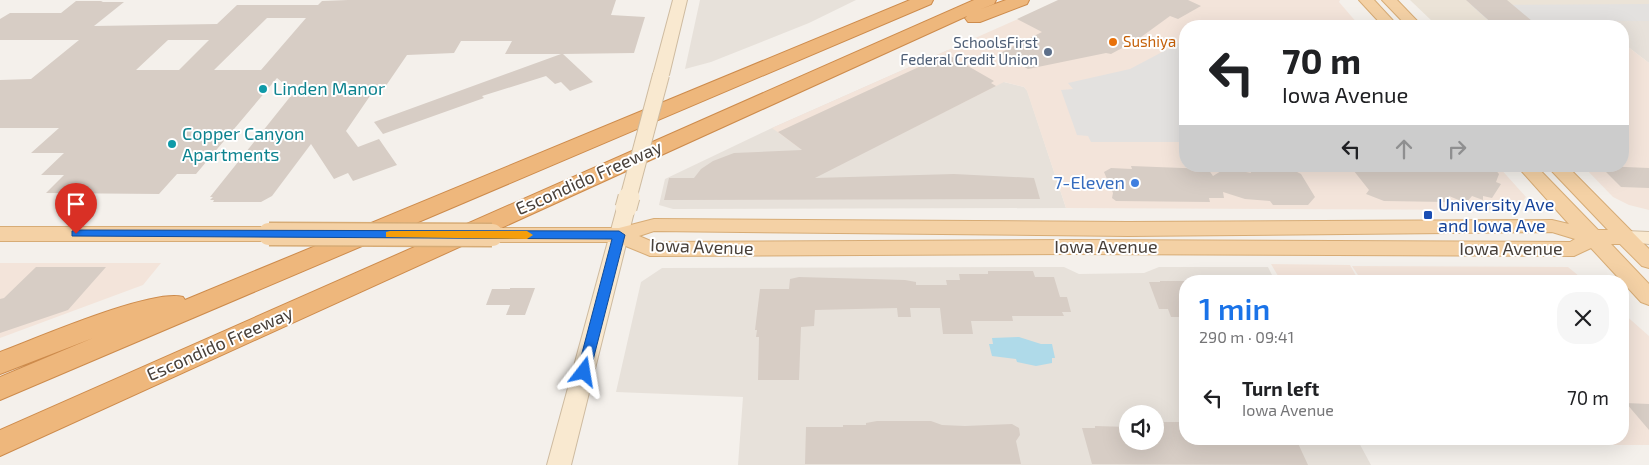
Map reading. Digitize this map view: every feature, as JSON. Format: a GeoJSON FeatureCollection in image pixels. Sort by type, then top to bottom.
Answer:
{"type":"FeatureCollection","features":[{"type":"Feature","properties":{"kind":"highway","name":"Escondido Freeway"},"geometry":{"type":"LineString","coordinates":[[0,389],[925,0]]}},
{"type":"Feature","properties":{"kind":"highway","name":"Escondido Freeway"},"geometry":{"type":"LineString","coordinates":[[0,444],[815,76],[988,0]]}},
{"type":"Feature","properties":{"kind":"highway"},"geometry":{"type":"LineString","coordinates":[[815,76],[1021,0]]}},
{"type":"Feature","properties":{"kind":"highway"},"geometry":{"type":"LineString","coordinates":[[0,363],[130,314],[239,289]]}},
{"type":"Feature","properties":{"kind":"highway"},"geometry":{"type":"LineString","coordinates":[[0,458],[251,330]]}},
{"type":"Feature","properties":{"kind":"main road"},"geometry":{"type":"LineString","coordinates":[[1366,0],[1385,20]]}},
{"type":"Feature","properties":{"kind":"main road"},"geometry":{"type":"LineString","coordinates":[[1389,0],[1409,20]]}},
{"type":"Feature","properties":{"kind":"main road"},"geometry":{"type":"LineString","coordinates":[[1532,172],[1628,275]]}},
{"type":"Feature","properties":{"kind":"main road"},"geometry":{"type":"LineString","coordinates":[[1562,172],[1649,261]]}},
{"type":"Feature","properties":{"kind":"main road","name":"Iowa Avenue"},"geometry":{"type":"LineString","coordinates":[[0,234],[619,235],[650,249],[1073,247],[1574,249],[1593,237],[1626,237]]}},
{"type":"Feature","properties":{"kind":"main road"},"geometry":{"type":"LineString","coordinates":[[1629,276],[1649,297]]}},
{"type":"Feature","properties":{"kind":"street"},"geometry":{"type":"LineString","coordinates":[[559,465],[680,0]]}},
{"type":"Feature","properties":{"kind":"street","name":"Iowa Avenue"},"geometry":{"type":"LineString","coordinates":[[1626,237],[1649,238]]}},
{"type":"Feature","properties":{"kind":"shaded area"},"geometry":{"type":"Polygon","coordinates":[[[700,0],[856,0],[809,23],[711,62],[685,69],[700,0]]]}},
{"type":"Feature","properties":{"kind":"shaded area"},"geometry":{"type":"Polygon","coordinates":[[[1061,0],[1340,0],[1339,2],[1355,20],[1179,20],[1179,172],[1503,172],[1526,197],[1516,210],[1066,208],[1027,91],[1024,87],[1004,82],[837,166],[824,166],[772,128],[1061,0]]]}},
{"type":"Feature","properties":{"kind":"shaded area"},"geometry":{"type":"Polygon","coordinates":[[[1410,0],[1649,0],[1649,21],[1431,20],[1410,0]]]}},
{"type":"Feature","properties":{"kind":"shaded area"},"geometry":{"type":"Polygon","coordinates":[[[1649,4],[1649,21],[1488,20],[1471,5],[1649,4]]]}},
{"type":"Feature","properties":{"kind":"shaded area"},"geometry":{"type":"Polygon","coordinates":[[[1629,21],[1649,21],[1649,63],[1629,48],[1629,21]]]}},
{"type":"Feature","properties":{"kind":"shaded area"},"geometry":{"type":"Polygon","coordinates":[[[1179,43],[1179,142],[1091,142],[1088,136],[1077,135],[1061,90],[1073,89],[1068,83],[1130,69],[1179,43]]]}},
{"type":"Feature","properties":{"kind":"shaded area"},"geometry":{"type":"Polygon","coordinates":[[[1629,48],[1649,63],[1649,210],[1629,205],[1613,197],[1589,172],[1629,172],[1629,48]]]}},
{"type":"Feature","properties":{"kind":"shaded area"},"geometry":{"type":"Polygon","coordinates":[[[948,50],[1004,82],[1024,87],[1027,90],[1066,208],[673,209],[659,205],[665,179],[772,128],[948,50]]]}},
{"type":"Feature","properties":{"kind":"shaded area"},"geometry":{"type":"Polygon","coordinates":[[[0,263],[161,263],[143,285],[0,338],[0,263]]]}},
{"type":"Feature","properties":{"kind":"shaded area"},"geometry":{"type":"Polygon","coordinates":[[[1271,264],[1350,265],[1356,275],[1277,275],[1271,264]]]}},
{"type":"Feature","properties":{"kind":"shaded area"},"geometry":{"type":"Polygon","coordinates":[[[1352,266],[1568,267],[1578,275],[1358,275],[1352,266]]]}},
{"type":"Feature","properties":{"kind":"shaded area"},"geometry":{"type":"Polygon","coordinates":[[[1064,267],[1079,274],[1144,273],[1159,267],[1268,267],[1272,275],[1179,275],[1179,445],[1360,445],[1371,465],[738,465],[743,397],[616,392],[641,282],[662,268],[1064,267]]]}},
{"type":"Feature","properties":{"kind":"shaded area"},"geometry":{"type":"Polygon","coordinates":[[[1629,318],[1649,336],[1649,445],[1629,445],[1629,318]]]}},
{"type":"Feature","properties":{"kind":"water"},"geometry":{"type":"Polygon","coordinates":[[[1019,337],[1041,344],[1052,344],[1055,358],[1052,358],[1052,363],[1036,366],[1017,362],[1016,359],[992,356],[989,344],[993,344],[992,338],[1019,337]]]}},
{"type":"Feature","properties":{"kind":"building"},"geometry":{"type":"Polygon","coordinates":[[[616,0],[611,15],[645,17],[634,53],[563,54],[593,82],[570,91],[561,82],[555,84],[546,76],[482,96],[484,98],[383,134],[374,122],[561,54],[505,54],[512,41],[461,41],[454,53],[407,55],[381,93],[372,93],[346,131],[358,147],[379,139],[397,165],[353,181],[348,173],[334,179],[311,144],[272,196],[261,202],[213,202],[214,200],[210,200],[213,197],[210,197],[294,92],[277,78],[196,174],[177,174],[159,194],[46,193],[64,175],[41,175],[64,153],[31,153],[59,128],[0,128],[0,80],[31,79],[79,40],[0,40],[0,19],[10,13],[61,13],[76,1],[124,2],[94,26],[217,24],[237,5],[318,5],[322,1],[616,0]],[[267,18],[214,70],[261,70],[306,18],[267,18]],[[168,40],[136,70],[179,70],[209,40],[168,40]]]}},
{"type":"Feature","properties":{"kind":"building"},"geometry":{"type":"Polygon","coordinates":[[[1058,0],[1188,0],[1201,6],[1178,19],[1170,16],[1137,40],[1111,54],[1106,53],[1028,69],[1000,53],[1042,32],[1017,19],[1058,0]]]}},
{"type":"Feature","properties":{"kind":"building"},"geometry":{"type":"Polygon","coordinates":[[[1466,0],[1507,0],[1531,20],[1488,20],[1466,0]]]}},
{"type":"Feature","properties":{"kind":"building"},"geometry":{"type":"Polygon","coordinates":[[[947,54],[994,81],[991,83],[996,86],[815,178],[954,174],[1034,178],[1040,199],[664,200],[669,178],[694,178],[701,169],[713,161],[734,153],[802,150],[778,132],[947,54]]]}},
{"type":"Feature","properties":{"kind":"building"},"geometry":{"type":"Polygon","coordinates":[[[1131,166],[1179,168],[1179,172],[1210,172],[1213,176],[1220,172],[1297,172],[1301,174],[1315,197],[1308,205],[1273,205],[1270,201],[1245,199],[1223,192],[1224,198],[1209,198],[1210,202],[1116,201],[1112,198],[1113,193],[1104,172],[1111,168],[1132,169],[1131,166]]]}},
{"type":"Feature","properties":{"kind":"building"},"geometry":{"type":"Polygon","coordinates":[[[1629,167],[1649,168],[1649,188],[1621,187],[1606,172],[1629,172],[1629,167]]]}},
{"type":"Feature","properties":{"kind":"building"},"geometry":{"type":"Polygon","coordinates":[[[1355,172],[1497,172],[1499,174],[1496,182],[1501,184],[1492,198],[1483,196],[1483,200],[1472,196],[1466,203],[1449,196],[1447,202],[1384,201],[1366,194],[1369,190],[1355,172]]]}},
{"type":"Feature","properties":{"kind":"building"},"geometry":{"type":"Polygon","coordinates":[[[36,267],[106,267],[68,310],[0,333],[0,299],[4,298],[36,267]]]}},
{"type":"Feature","properties":{"kind":"building"},"geometry":{"type":"Polygon","coordinates":[[[988,271],[1033,271],[1035,277],[1054,277],[1060,297],[1067,297],[1071,312],[1062,312],[1064,316],[1012,316],[1013,321],[971,321],[973,334],[943,334],[940,308],[910,308],[911,317],[898,317],[897,308],[815,310],[814,326],[801,327],[799,380],[758,380],[759,337],[756,337],[757,330],[755,330],[760,289],[789,289],[790,279],[799,277],[905,280],[916,282],[916,285],[947,285],[946,280],[960,280],[959,274],[988,274],[988,271]]]}},
{"type":"Feature","properties":{"kind":"building"},"geometry":{"type":"Polygon","coordinates":[[[1179,281],[1179,317],[1171,317],[1168,309],[1159,309],[1149,282],[1179,281]]]}},
{"type":"Feature","properties":{"kind":"building"},"geometry":{"type":"Polygon","coordinates":[[[535,288],[525,315],[506,315],[510,305],[486,305],[492,289],[535,288]]]}},
{"type":"Feature","properties":{"kind":"building"},"geometry":{"type":"Polygon","coordinates":[[[1629,403],[1649,404],[1649,430],[1629,407],[1629,403]]]}},
{"type":"Feature","properties":{"kind":"building"},"geometry":{"type":"Polygon","coordinates":[[[877,421],[931,421],[942,425],[965,426],[1012,424],[1019,428],[1020,435],[1016,441],[1021,464],[805,464],[806,427],[843,427],[843,425],[866,425],[866,423],[877,421]]]}},
{"type":"Feature","properties":{"kind":"building"},"geometry":{"type":"Polygon","coordinates":[[[1164,422],[1179,422],[1179,445],[1299,445],[1308,465],[1092,464],[1082,428],[1095,428],[1095,426],[1119,427],[1119,450],[1164,450],[1164,422]]]}},
{"type":"Feature","properties":{"kind":"slow traffic"},"geometry":{"type":"LineString","coordinates":[[390,235],[527,235]]}},
{"type":"Feature","properties":{"kind":"place","name":"Sushiya"},"geometry":{"type":"Point","coordinates":[1113,42]}},
{"type":"Feature","properties":{"kind":"place","name":"SchoolsFirst Federal Credit Union"},"geometry":{"type":"Point","coordinates":[1048,52]}},
{"type":"Feature","properties":{"kind":"place","name":"Linden Manor"},"geometry":{"type":"Point","coordinates":[263,89]}},
{"type":"Feature","properties":{"kind":"place","name":"Copper Canyon Apartments"},"geometry":{"type":"Point","coordinates":[172,144]}},
{"type":"Feature","properties":{"kind":"place","name":"7-Eleven"},"geometry":{"type":"Point","coordinates":[1135,183]}},
{"type":"Feature","properties":{"kind":"place","name":"University Ave and Iowa Ave"},"geometry":{"type":"Point","coordinates":[1428,215]}},
{"type":"Feature","properties":{"kind":"route"},"geometry":{"type":"LineString","coordinates":[[76,234],[619,235],[584,372]]}}]}
